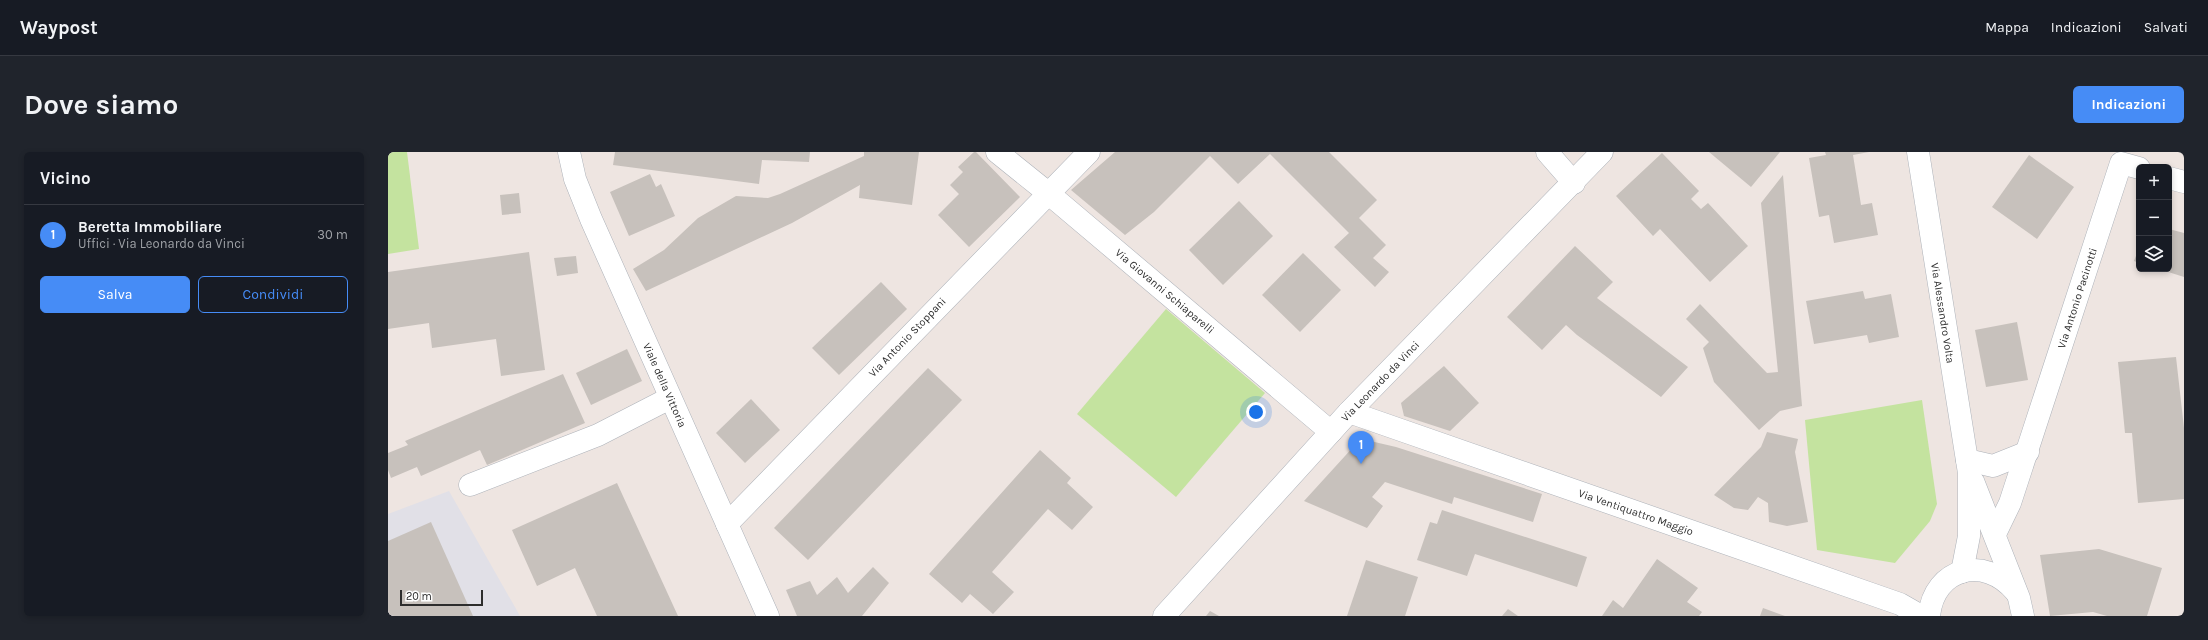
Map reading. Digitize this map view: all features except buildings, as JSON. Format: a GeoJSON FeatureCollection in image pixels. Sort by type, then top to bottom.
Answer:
{"type":"FeatureCollection","features":[{"type":"Feature","properties":{"kind":"street","name":"Viale della Vittoria"},"geometry":{"type":"LineString","coordinates":[[569,152],[576,179],[591,219],[768,616]]}},
{"type":"Feature","properties":{"kind":"street","name":"Via Giovanni Schiaparelli"},"geometry":{"type":"LineString","coordinates":[[997,152],[1048,193],[1331,432]]}},
{"type":"Feature","properties":{"kind":"street","name":"Via Antonio Stoppani"},"geometry":{"type":"LineString","coordinates":[[727,524],[1089,152]]}},
{"type":"Feature","properties":{"kind":"street"},"geometry":{"type":"LineString","coordinates":[[1547,152],[1574,183]]}},
{"type":"Feature","properties":{"kind":"street","name":"Via Leonardo da Vinci"},"geometry":{"type":"LineString","coordinates":[[1164,616],[1349,412],[1574,183],[1602,152]]}},
{"type":"Feature","properties":{"kind":"street","name":"Via Alessandro Volta"},"geometry":{"type":"LineString","coordinates":[[1918,152],[1968,466],[1969,536],[1962,572]]}},
{"type":"Feature","properties":{"kind":"street","name":"Via Antonio Pacinotti"},"geometry":{"type":"LineString","coordinates":[[1995,534],[2010,504],[2028,452],[2121,163],[2136,167]]}},
{"type":"Feature","properties":{"kind":"street"},"geometry":{"type":"LineString","coordinates":[[2172,179],[2184,182]]}},
{"type":"Feature","properties":{"kind":"street"},"geometry":{"type":"LineString","coordinates":[[470,484],[598,435],[670,398]]}},
{"type":"Feature","properties":{"kind":"street","name":"Via Ventiquattro Maggio"},"geometry":{"type":"LineString","coordinates":[[1349,412],[1900,604],[1921,616]]}},
{"type":"Feature","properties":{"kind":"street"},"geometry":{"type":"LineString","coordinates":[[1968,466],[1993,466],[2028,452]]}},
{"type":"Feature","properties":{"kind":"street","name":"Via Alessandro Volta"},"geometry":{"type":"LineString","coordinates":[[1968,466],[2022,606],[2023,616]]}},
{"type":"Feature","properties":{"kind":"street","name":"Via Alessandro Volta"},"geometry":{"type":"LineString","coordinates":[[1929,616],[1932,601],[1939,588],[1948,579],[1962,572],[1978,570],[1990,572],[2003,578],[2015,591]]}},
{"type":"Feature","properties":{"kind":"shaded area"},"geometry":{"type":"Polygon","coordinates":[[[449,491],[520,616],[388,616],[388,514],[449,491]]]}},
{"type":"Feature","properties":{"kind":"green space"},"geometry":{"type":"Polygon","coordinates":[[[388,152],[407,152],[419,249],[388,254],[388,152]]]}},
{"type":"Feature","properties":{"kind":"green space"},"geometry":{"type":"Polygon","coordinates":[[[1166,309],[1265,393],[1176,497],[1077,414],[1166,309]]]}},
{"type":"Feature","properties":{"kind":"green space"},"geometry":{"type":"Polygon","coordinates":[[[1922,400],[1937,504],[1930,521],[1895,563],[1817,550],[1805,420],[1922,400]]]}},
{"type":"Feature","properties":{"kind":"place","name":"Beretta Immobiliare"},"geometry":{"type":"Point","coordinates":[1361,464]}}]}
